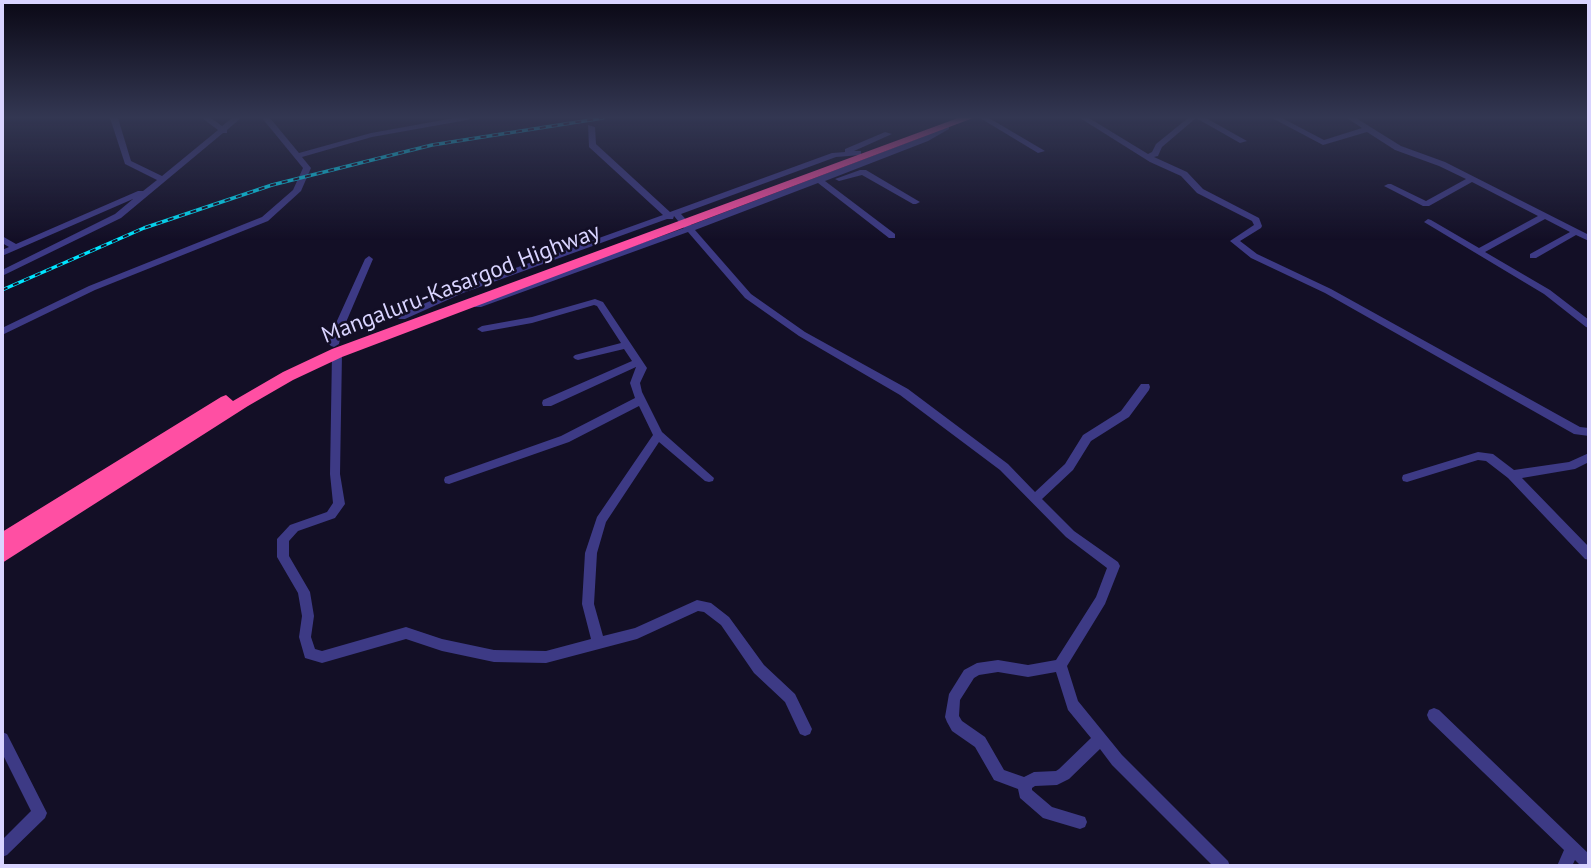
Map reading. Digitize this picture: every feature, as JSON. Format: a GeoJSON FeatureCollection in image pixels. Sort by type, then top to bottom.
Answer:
{"type":"FeatureCollection","features":[{"type":"Feature","properties":{"kind":"highway","name":"Mangaluru-Kasargod Highway"},"geometry":{"type":"LineString","coordinates":[[682,221],[844,159]]}},
{"type":"Feature","properties":{"kind":"highway","name":"Mangaluru-Kasargod Highway"},"geometry":{"type":"LineString","coordinates":[[2,541],[220,404],[336,349],[403,321],[850,159]]}},
{"type":"Feature","properties":{"kind":"highway","name":"Mangaluru-Kasargod Highway"},"geometry":{"type":"LineString","coordinates":[[2,556],[243,402],[336,349]]}},
{"type":"Feature","properties":{"kind":"street"},"geometry":{"type":"LineString","coordinates":[[127,159],[128,162],[163,180]]}},
{"type":"Feature","properties":{"kind":"street"},"geometry":{"type":"LineString","coordinates":[[2,274],[118,216],[190,159]]}},
{"type":"Feature","properties":{"kind":"street"},"geometry":{"type":"LineString","coordinates":[[2,332],[92,288],[265,219],[297,191],[304,179],[307,168],[299,159]]}},
{"type":"Feature","properties":{"kind":"street"},"geometry":{"type":"LineString","coordinates":[[608,159],[682,221],[748,296],[802,334],[904,391],[1004,467],[1037,497],[1070,534],[1114,566],[1101,600],[1060,665],[1028,671],[998,666],[977,669],[969,674],[954,698],[952,717],[957,726],[980,742],[999,775],[1025,784],[1034,779],[1056,778],[1064,774],[1100,739]]}},
{"type":"Feature","properties":{"kind":"street"},"geometry":{"type":"LineString","coordinates":[[682,221],[829,159]]}},
{"type":"Feature","properties":{"kind":"street"},"geometry":{"type":"LineString","coordinates":[[821,182],[878,159]]}},
{"type":"Feature","properties":{"kind":"street"},"geometry":{"type":"LineString","coordinates":[[1154,159],[1190,178],[1200,191],[1259,223],[1234,241],[1254,256],[1328,291],[1578,431],[1589,432]]}},
{"type":"Feature","properties":{"kind":"street"},"geometry":{"type":"LineString","coordinates":[[1422,159],[1546,215],[1589,239]]}},
{"type":"Feature","properties":{"kind":"street"},"geometry":{"type":"LineString","coordinates":[[682,221],[863,172],[916,202]]}},
{"type":"Feature","properties":{"kind":"street"},"geometry":{"type":"LineString","coordinates":[[1388,186],[1426,204],[1472,180]]}},
{"type":"Feature","properties":{"kind":"street"},"geometry":{"type":"LineString","coordinates":[[821,182],[892,236]]}},
{"type":"Feature","properties":{"kind":"street"},"geometry":{"type":"LineString","coordinates":[[2,253],[154,188]]}},
{"type":"Feature","properties":{"kind":"street"},"geometry":{"type":"LineString","coordinates":[[1480,251],[1546,215]]}},
{"type":"Feature","properties":{"kind":"street"},"geometry":{"type":"LineString","coordinates":[[1428,222],[1547,292],[1589,325]]}},
{"type":"Feature","properties":{"kind":"street"},"geometry":{"type":"LineString","coordinates":[[1533,256],[1577,231]]}},
{"type":"Feature","properties":{"kind":"street"},"geometry":{"type":"LineString","coordinates":[[2,239],[16,247]]}},
{"type":"Feature","properties":{"kind":"street"},"geometry":{"type":"LineString","coordinates":[[369,259],[335,334],[335,474],[339,504],[331,515],[294,528],[282,539],[283,557],[304,592],[308,616],[305,637],[310,654],[322,657],[406,633],[494,656],[546,657],[637,633],[697,605],[707,607],[725,621],[759,669],[790,698],[805,729]]}},
{"type":"Feature","properties":{"kind":"street"},"geometry":{"type":"LineString","coordinates":[[482,329],[532,320],[594,302],[600,304],[642,368],[635,383],[639,401],[658,435],[709,478]]}},
{"type":"Feature","properties":{"kind":"street"},"geometry":{"type":"LineString","coordinates":[[578,357],[626,345]]}},
{"type":"Feature","properties":{"kind":"street"},"geometry":{"type":"LineString","coordinates":[[547,403],[638,362]]}},
{"type":"Feature","properties":{"kind":"street"},"geometry":{"type":"LineString","coordinates":[[1037,497],[1069,467],[1087,438],[1125,414],[1145,387]]}},
{"type":"Feature","properties":{"kind":"street"},"geometry":{"type":"LineString","coordinates":[[449,480],[565,439],[639,401]]}},
{"type":"Feature","properties":{"kind":"street"},"geometry":{"type":"LineString","coordinates":[[598,643],[588,604],[591,553],[597,531],[601,520],[658,435]]}},
{"type":"Feature","properties":{"kind":"street"},"geometry":{"type":"LineString","coordinates":[[1407,478],[1483,455],[1512,475],[1589,555]]}},
{"type":"Feature","properties":{"kind":"street"},"geometry":{"type":"LineString","coordinates":[[1512,475],[1571,466],[1589,457]]}},
{"type":"Feature","properties":{"kind":"street"},"geometry":{"type":"LineString","coordinates":[[1060,665],[1073,705],[1116,760],[1223,866]]}},
{"type":"Feature","properties":{"kind":"street"},"geometry":{"type":"LineString","coordinates":[[1434,715],[1589,864]]}},
{"type":"Feature","properties":{"kind":"street"},"geometry":{"type":"LineString","coordinates":[[2,739],[40,813],[2,850]]}},
{"type":"Feature","properties":{"kind":"street"},"geometry":{"type":"LineString","coordinates":[[1025,784],[1025,793],[1048,813],[1080,822]]}},
{"type":"Feature","properties":{"kind":"street"},"geometry":{"type":"LineString","coordinates":[[1564,866],[1573,848]]}},
{"type":"Feature","properties":{"kind":"railway"},"geometry":{"type":"LineString","coordinates":[[2,290],[144,228],[272,185],[378,159]]}}]}
